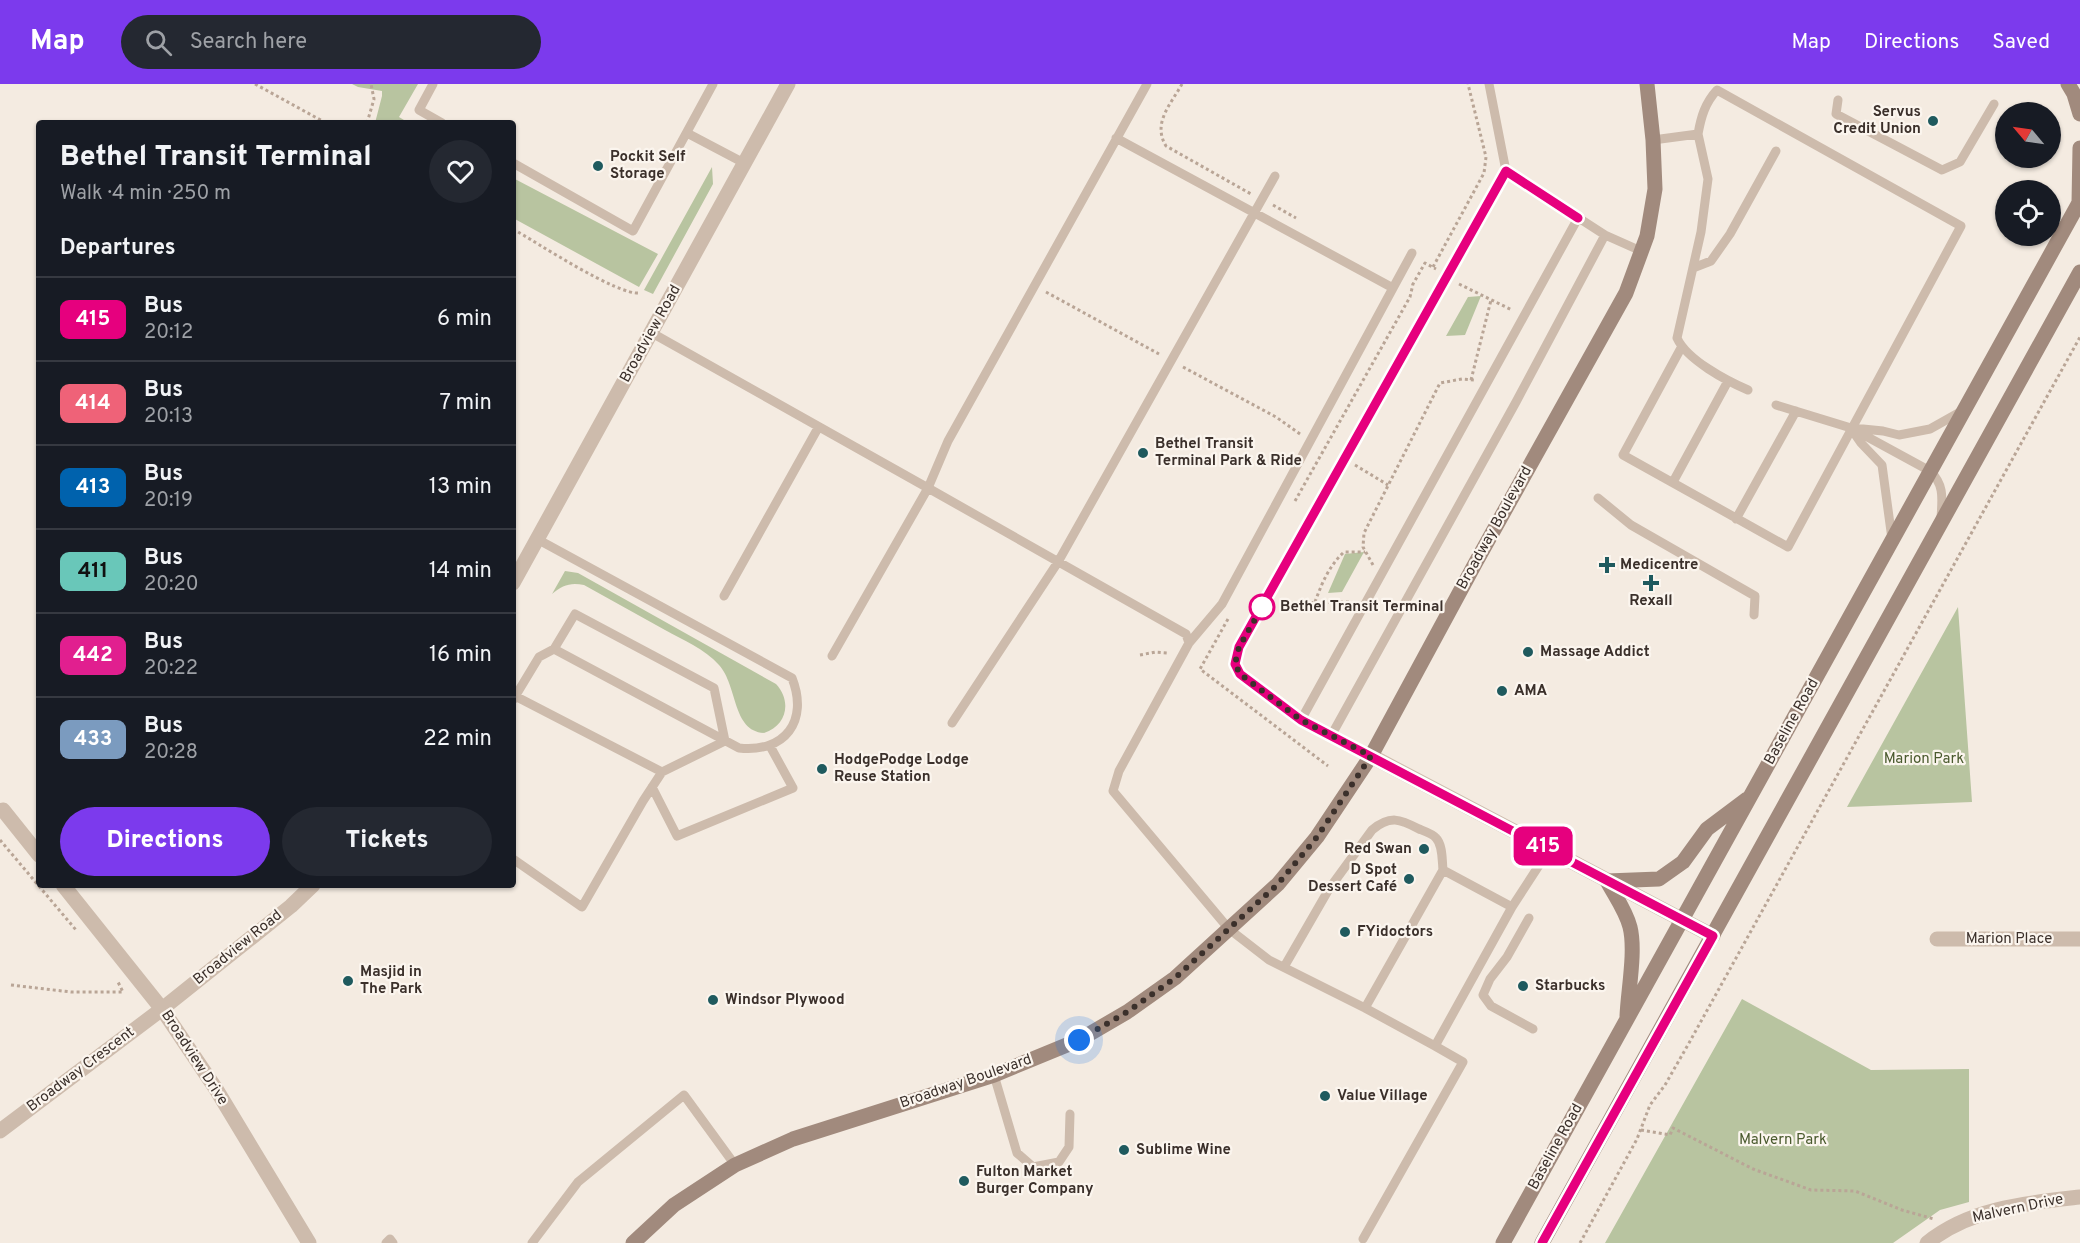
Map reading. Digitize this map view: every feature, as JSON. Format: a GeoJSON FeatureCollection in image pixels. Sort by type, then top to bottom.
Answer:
{"type":"FeatureCollection","features":[{"type":"Feature","properties":{"kind":"main road","name":"Broadway Boulevard"},"geometry":{"type":"LineString","coordinates":[[633,1243],[674,1205],[735,1165],[793,1139],[994,1075],[1079,1040],[1127,1012],[1175,978],[1278,884],[1317,837],[1371,756],[1626,293],[1647,236],[1655,189],[1647,84]]}},
{"type":"Feature","properties":{"kind":"main road"},"geometry":{"type":"LineString","coordinates":[[2068,84],[2074,94],[2080,114]]}},
{"type":"Feature","properties":{"kind":"main road"},"geometry":{"type":"LineString","coordinates":[[2080,148],[2080,202]]}},
{"type":"Feature","properties":{"kind":"main road","name":"Baseline Road"},"geometry":{"type":"LineString","coordinates":[[1503,1243],[2080,202]]}},
{"type":"Feature","properties":{"kind":"main road"},"geometry":{"type":"LineString","coordinates":[[1542,1243],[2080,272]]}},
{"type":"Feature","properties":{"kind":"main road"},"geometry":{"type":"LineString","coordinates":[[1626,1021],[1632,946],[1630,930],[1627,919],[1607,881],[1659,879],[1683,862],[1707,829],[1751,796]]}},
{"type":"Feature","properties":{"kind":"street","name":"Broadview Road"},"geometry":{"type":"LineString","coordinates":[[516,578],[788,84]]}},
{"type":"Feature","properties":{"kind":"street"},"geometry":{"type":"LineString","coordinates":[[1371,756],[1713,936]]}},
{"type":"Feature","properties":{"kind":"street"},"geometry":{"type":"LineString","coordinates":[[3,810],[36,851]]}},
{"type":"Feature","properties":{"kind":"street","name":"Broadview Drive"},"geometry":{"type":"LineString","coordinates":[[65,888],[162,1009],[216,1089],[309,1243]]}},
{"type":"Feature","properties":{"kind":"street","name":"Broadview Road"},"geometry":{"type":"LineString","coordinates":[[162,1009],[291,906],[310,888]]}},
{"type":"Feature","properties":{"kind":"street","name":"Marion Place"},"geometry":{"type":"LineString","coordinates":[[1937,939],[2080,939]]}},
{"type":"Feature","properties":{"kind":"street","name":"Broadway Crescent"},"geometry":{"type":"LineString","coordinates":[[0,1131],[162,1009]]}},
{"type":"Feature","properties":{"kind":"street","name":"Malvern Drive"},"geometry":{"type":"LineString","coordinates":[[1927,1243],[1954,1224],[1984,1213],[2033,1203],[2080,1197]]}},
{"type":"Feature","properties":{"kind":"lane"},"geometry":{"type":"LineString","coordinates":[[433,84],[419,110],[437,120]]}},
{"type":"Feature","properties":{"kind":"lane"},"geometry":{"type":"LineString","coordinates":[[516,165],[633,231],[713,84]]}},
{"type":"Feature","properties":{"kind":"lane"},"geometry":{"type":"LineString","coordinates":[[832,656],[928,488],[948,441],[1147,84]]}},
{"type":"Feature","properties":{"kind":"lane"},"geometry":{"type":"LineString","coordinates":[[1371,756],[1301,720],[1240,674],[1235,664],[1239,647],[1506,171],[1489,84]]}},
{"type":"Feature","properties":{"kind":"lane"},"geometry":{"type":"LineString","coordinates":[[1682,348],[1623,456],[1788,547],[1961,226],[1717,90],[1702,114],[1698,134],[1708,179],[1701,232],[1677,338],[1682,348],[1728,381],[1748,390]]}},
{"type":"Feature","properties":{"kind":"lane"},"geometry":{"type":"LineString","coordinates":[[1838,100],[1836,114],[1942,170],[1960,162],[1994,104]]}},
{"type":"Feature","properties":{"kind":"lane"},"geometry":{"type":"LineString","coordinates":[[687,133],[744,163]]}},
{"type":"Feature","properties":{"kind":"lane"},"geometry":{"type":"LineString","coordinates":[[1653,140],[1698,134]]}},
{"type":"Feature","properties":{"kind":"lane"},"geometry":{"type":"LineString","coordinates":[[1116,138],[1393,288]]}},
{"type":"Feature","properties":{"kind":"lane"},"geometry":{"type":"LineString","coordinates":[[1693,268],[1711,261],[1730,234],[1776,151]]}},
{"type":"Feature","properties":{"kind":"lane"},"geometry":{"type":"LineString","coordinates":[[1506,171],[1605,235],[1641,251]]}},
{"type":"Feature","properties":{"kind":"lane"},"geometry":{"type":"LineString","coordinates":[[952,723],[1058,561],[1275,176]]}},
{"type":"Feature","properties":{"kind":"lane"},"geometry":{"type":"LineString","coordinates":[[1301,720],[1578,218]]}},
{"type":"Feature","properties":{"kind":"lane"},"geometry":{"type":"LineString","coordinates":[[1331,736],[1516,402],[1605,235]]}},
{"type":"Feature","properties":{"kind":"lane"},"geometry":{"type":"LineString","coordinates":[[1363,1239],[1463,1062],[1365,1008],[1269,960],[1229,929],[1113,791],[1119,771],[1188,643],[1222,604],[1412,254]]}},
{"type":"Feature","properties":{"kind":"lane"},"geometry":{"type":"LineString","coordinates":[[652,333],[1186,634],[1188,643]]}},
{"type":"Feature","properties":{"kind":"lane"},"geometry":{"type":"LineString","coordinates":[[1672,483],[1728,381]]}},
{"type":"Feature","properties":{"kind":"lane"},"geometry":{"type":"LineString","coordinates":[[1776,405],[1851,428],[1930,471],[1936,476],[1943,491],[1940,525]]}},
{"type":"Feature","properties":{"kind":"lane"},"geometry":{"type":"LineString","coordinates":[[1851,428],[1884,430],[1899,435],[1930,429],[1966,409]]}},
{"type":"Feature","properties":{"kind":"lane"},"geometry":{"type":"LineString","coordinates":[[1736,519],[1796,411]]}},
{"type":"Feature","properties":{"kind":"lane"},"geometry":{"type":"LineString","coordinates":[[724,596],[818,428]]}},
{"type":"Feature","properties":{"kind":"lane"},"geometry":{"type":"LineString","coordinates":[[1851,428],[1882,465],[1892,541]]}},
{"type":"Feature","properties":{"kind":"lane"},"geometry":{"type":"LineString","coordinates":[[1598,498],[1631,525],[1755,596],[1754,615]]}},
{"type":"Feature","properties":{"kind":"lane"},"geometry":{"type":"LineString","coordinates":[[537,539],[792,678],[798,693],[799,709],[793,725],[783,738],[770,746],[754,750],[739,748],[554,649]]}},
{"type":"Feature","properties":{"kind":"lane"},"geometry":{"type":"LineString","coordinates":[[516,695],[539,657],[554,649],[575,614],[714,688],[725,741]]}},
{"type":"Feature","properties":{"kind":"lane"},"geometry":{"type":"LineString","coordinates":[[516,699],[662,772]]}},
{"type":"Feature","properties":{"kind":"lane"},"geometry":{"type":"LineString","coordinates":[[516,862],[582,907],[662,772],[725,741]]}},
{"type":"Feature","properties":{"kind":"lane"},"geometry":{"type":"LineString","coordinates":[[652,787],[677,836],[793,788],[770,746]]}},
{"type":"Feature","properties":{"kind":"lane"},"geometry":{"type":"LineString","coordinates":[[1284,967],[1329,889],[1372,830],[1380,823],[1389,820],[1403,820],[1436,838],[1440,844],[1443,870],[1365,1008]]}},
{"type":"Feature","properties":{"kind":"lane"},"geometry":{"type":"LineString","coordinates":[[1435,1046],[1512,907],[1549,850]]}},
{"type":"Feature","properties":{"kind":"lane"},"geometry":{"type":"LineString","coordinates":[[1443,870],[1512,907]]}},
{"type":"Feature","properties":{"kind":"lane"},"geometry":{"type":"LineString","coordinates":[[1529,918],[1483,994],[1491,1006],[1533,1029]]}},
{"type":"Feature","properties":{"kind":"lane"},"geometry":{"type":"LineString","coordinates":[[994,1075],[1017,1153],[1033,1167],[1059,1162],[1069,1147],[1070,1114]]}},
{"type":"Feature","properties":{"kind":"lane"},"geometry":{"type":"LineString","coordinates":[[532,1243],[578,1182],[684,1095],[735,1165]]}},
{"type":"Feature","properties":{"kind":"lane"},"geometry":{"type":"LineString","coordinates":[[386,1243],[390,1239],[393,1243]]}},
{"type":"Feature","properties":{"kind":"path"},"geometry":{"type":"LineString","coordinates":[[255,84],[321,120]]}},
{"type":"Feature","properties":{"kind":"path"},"geometry":{"type":"LineString","coordinates":[[368,120],[374,99],[371,84]]}},
{"type":"Feature","properties":{"kind":"path"},"geometry":{"type":"LineString","coordinates":[[1182,84],[1160,126],[1161,138],[1166,146],[1301,221]]}},
{"type":"Feature","properties":{"kind":"path"},"geometry":{"type":"LineString","coordinates":[[1433,267],[1485,173],[1486,157],[1468,84]]}},
{"type":"Feature","properties":{"kind":"path"},"geometry":{"type":"LineString","coordinates":[[516,231],[612,285],[634,294],[640,293]]}},
{"type":"Feature","properties":{"kind":"path"},"geometry":{"type":"LineString","coordinates":[[1291,508],[1410,297],[1413,284],[1425,263],[1448,275],[1454,282],[1513,311]]}},
{"type":"Feature","properties":{"kind":"path"},"geometry":{"type":"LineString","coordinates":[[1400,277],[1413,284]]}},
{"type":"Feature","properties":{"kind":"path"},"geometry":{"type":"LineString","coordinates":[[1034,286],[1276,417],[1325,448]]}},
{"type":"Feature","properties":{"kind":"path"},"geometry":{"type":"LineString","coordinates":[[1471,380],[1491,300]]}},
{"type":"Feature","properties":{"kind":"path"},"geometry":{"type":"LineString","coordinates":[[1580,1243],[1641,1130],[1650,1105],[1665,1085],[1695,1034],[2080,337]]}},
{"type":"Feature","properties":{"kind":"path"},"geometry":{"type":"LineString","coordinates":[[1383,571],[1372,564],[1365,552],[1364,533],[1440,383],[1462,379]]}},
{"type":"Feature","properties":{"kind":"path"},"geometry":{"type":"LineString","coordinates":[[1345,459],[1388,485]]}},
{"type":"Feature","properties":{"kind":"path"},"geometry":{"type":"LineString","coordinates":[[1316,603],[1322,584],[1334,561],[1344,552],[1365,552]]}},
{"type":"Feature","properties":{"kind":"path"},"geometry":{"type":"LineString","coordinates":[[1280,603],[1350,602]]}},
{"type":"Feature","properties":{"kind":"path"},"geometry":{"type":"LineString","coordinates":[[1224,627],[1230,617]]}},
{"type":"Feature","properties":{"kind":"path"},"geometry":{"type":"LineString","coordinates":[[0,840],[36,882]]}},
{"type":"Feature","properties":{"kind":"path"},"geometry":{"type":"LineString","coordinates":[[41,888],[80,934]]}},
{"type":"Feature","properties":{"kind":"path"},"geometry":{"type":"LineString","coordinates":[[11,985],[70,992],[123,992],[116,978]]}},
{"type":"Feature","properties":{"kind":"path"},"geometry":{"type":"LineString","coordinates":[[1641,1130],[1670,1135],[1673,1128],[1753,1169],[1811,1190],[1855,1191],[1902,1210],[1954,1224]]}},
{"type":"Feature","properties":{"kind":"green space"},"geometry":{"type":"Polygon","coordinates":[[[352,84],[418,84],[399,117],[404,120],[376,120],[382,91],[352,84]]]}},
{"type":"Feature","properties":{"kind":"green space"},"geometry":{"type":"Polygon","coordinates":[[[712,167],[713,184],[653,294],[644,290],[712,167]]]}},
{"type":"Feature","properties":{"kind":"green space"},"geometry":{"type":"Polygon","coordinates":[[[516,180],[658,254],[639,287],[516,220],[516,180]]]}},
{"type":"Feature","properties":{"kind":"green space"},"geometry":{"type":"Polygon","coordinates":[[[1481,296],[1465,335],[1446,336],[1468,297],[1481,296]]]}},
{"type":"Feature","properties":{"kind":"green space"},"geometry":{"type":"Polygon","coordinates":[[[1364,552],[1342,592],[1328,593],[1345,554],[1364,552]]]}},
{"type":"Feature","properties":{"kind":"green space"},"geometry":{"type":"Polygon","coordinates":[[[565,571],[578,573],[776,684],[784,698],[785,705],[785,712],[778,725],[764,733],[746,724],[725,674],[713,659],[701,650],[584,585],[567,585],[552,594],[565,571]]]}},
{"type":"Feature","properties":{"kind":"green space","name":"Marion Park"},"geometry":{"type":"Polygon","coordinates":[[[1958,607],[1972,802],[1847,807],[1958,607]]]}},
{"type":"Feature","properties":{"kind":"green space","name":"Malvern Park"},"geometry":{"type":"Polygon","coordinates":[[[1742,999],[1871,1070],[1969,1069],[1969,1202],[1940,1210],[1893,1243],[1605,1243],[1742,999]]]}},
{"type":"Feature","properties":{"kind":"bus line","name":"415"},"geometry":{"type":"LineString","coordinates":[[1542,1243],[1713,936],[1301,720],[1240,674],[1235,664],[1239,647],[1506,171],[1578,218]]}},
{"type":"Feature","properties":{"kind":"place","name":"Servus Credit Union"},"geometry":{"type":"Point","coordinates":[1933,121]}},
{"type":"Feature","properties":{"kind":"place","name":"Pockit Self Storage"},"geometry":{"type":"Point","coordinates":[598,166]}},
{"type":"Feature","properties":{"kind":"place","name":"Bethel Transit Terminal Park & Ride"},"geometry":{"type":"Point","coordinates":[1143,453]}},
{"type":"Feature","properties":{"kind":"place","name":"Medicentre"},"geometry":{"type":"Point","coordinates":[1607,565]}},
{"type":"Feature","properties":{"kind":"place","name":"Rexall"},"geometry":{"type":"Point","coordinates":[1651,583]}},
{"type":"Feature","properties":{"kind":"place","name":"Bethel Transit Terminal"},"geometry":{"type":"Point","coordinates":[1262,607]}},
{"type":"Feature","properties":{"kind":"place","name":"Massage Addict"},"geometry":{"type":"Point","coordinates":[1528,652]}},
{"type":"Feature","properties":{"kind":"place","name":"AMA"},"geometry":{"type":"Point","coordinates":[1502,691]}},
{"type":"Feature","properties":{"kind":"place","name":"HodgePodge Lodge Reuse Station"},"geometry":{"type":"Point","coordinates":[822,769]}},
{"type":"Feature","properties":{"kind":"place","name":"Red Swan"},"geometry":{"type":"Point","coordinates":[1424,849]}},
{"type":"Feature","properties":{"kind":"place","name":"D Spot Dessert Café"},"geometry":{"type":"Point","coordinates":[1409,879]}},
{"type":"Feature","properties":{"kind":"place","name":"FYidoctors"},"geometry":{"type":"Point","coordinates":[1345,932]}},
{"type":"Feature","properties":{"kind":"place","name":"Masjid in The Park"},"geometry":{"type":"Point","coordinates":[348,981]}},
{"type":"Feature","properties":{"kind":"place","name":"Starbucks"},"geometry":{"type":"Point","coordinates":[1523,986]}},
{"type":"Feature","properties":{"kind":"place","name":"Windsor Plywood"},"geometry":{"type":"Point","coordinates":[713,1000]}},
{"type":"Feature","properties":{"kind":"place","name":"Value Village"},"geometry":{"type":"Point","coordinates":[1325,1096]}},
{"type":"Feature","properties":{"kind":"place","name":"Sublime Wine"},"geometry":{"type":"Point","coordinates":[1124,1150]}},
{"type":"Feature","properties":{"kind":"place","name":"Fulton Market Burger Company"},"geometry":{"type":"Point","coordinates":[964,1181]}},
{"type":"Feature","properties":{"kind":"route"},"geometry":{"type":"LineString","coordinates":[[1079,1040],[1127,1012],[1175,978],[1278,884],[1317,837],[1371,756],[1301,720],[1240,674],[1235,664],[1239,647],[1265,602],[1262,607]]}}]}
